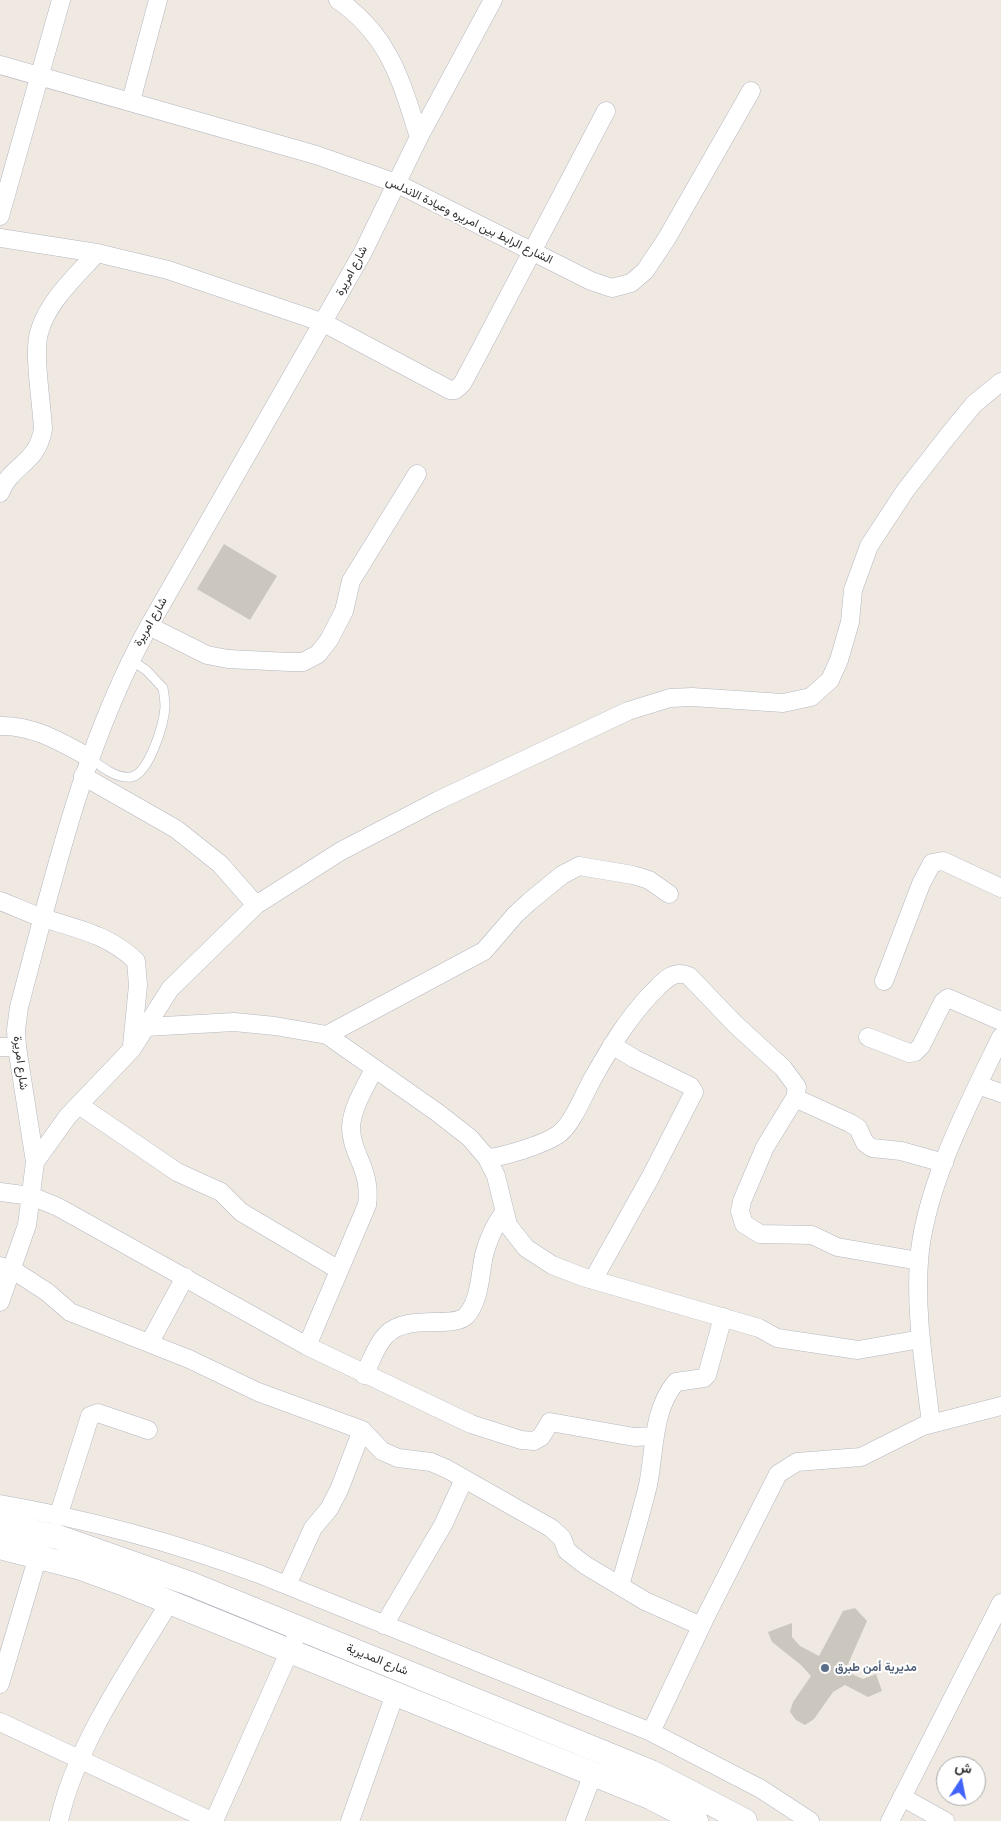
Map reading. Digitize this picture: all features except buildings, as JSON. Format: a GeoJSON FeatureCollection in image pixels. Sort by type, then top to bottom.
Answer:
{"type":"FeatureCollection","features":[{"type":"Feature","properties":{"kind":"main road","name":"شارع المديرية"},"geometry":{"type":"LineString","coordinates":[[0,1524],[58,1537],[113,1555],[299,1629],[651,1772],[745,1821]]}},
{"type":"Feature","properties":{"kind":"main road","name":"شارع المديرية"},"geometry":{"type":"LineString","coordinates":[[0,1547],[38,1556],[114,1580],[652,1798],[696,1821]]}},
{"type":"Feature","properties":{"kind":"street"},"geometry":{"type":"LineString","coordinates":[[0,216],[61,0]]}},
{"type":"Feature","properties":{"kind":"street"},"geometry":{"type":"LineString","coordinates":[[131,101],[158,0]]}},
{"type":"Feature","properties":{"kind":"street"},"geometry":{"type":"LineString","coordinates":[[338,0],[354,10],[394,61],[419,137]]}},
{"type":"Feature","properties":{"kind":"street","name":"شارع امريرة"},"geometry":{"type":"LineString","coordinates":[[0,1302],[6,1268],[27,1225],[35,1162],[9,1047],[16,1030],[19,1007],[83,776],[130,660],[363,252],[419,137],[492,0]]}},
{"type":"Feature","properties":{"kind":"street","name":"الشارع الرابط بين امريره وعيادة الاندلس"},"geometry":{"type":"LineString","coordinates":[[0,65],[316,155],[396,183],[591,282],[612,288],[632,284],[645,271],[667,238],[751,91]]}},
{"type":"Feature","properties":{"kind":"street"},"geometry":{"type":"LineString","coordinates":[[0,238],[96,253],[168,270],[324,323],[450,390],[455,390],[476,360],[606,112]]}},
{"type":"Feature","properties":{"kind":"street"},"geometry":{"type":"LineString","coordinates":[[0,493],[6,480],[32,457],[41,441],[43,428],[38,340],[44,320],[67,286],[96,253]]}},
{"type":"Feature","properties":{"kind":"street"},"geometry":{"type":"LineString","coordinates":[[35,1162],[55,1131],[132,1049],[170,989],[256,905],[350,847],[536,754],[628,711],[670,698],[692,697],[783,703],[811,696],[830,680],[839,660],[850,622],[853,590],[868,546],[905,491],[947,437],[974,404],[1001,382]]}},
{"type":"Feature","properties":{"kind":"street"},"geometry":{"type":"LineString","coordinates":[[149,626],[207,655],[228,659],[303,662],[318,654],[329,640],[344,611],[351,581],[417,474]]}},
{"type":"Feature","properties":{"kind":"street"},"geometry":{"type":"LineString","coordinates":[[0,726],[14,726],[42,733],[90,758]]}},
{"type":"Feature","properties":{"kind":"street"},"geometry":{"type":"LineString","coordinates":[[83,776],[176,829],[220,864],[256,905]]}},
{"type":"Feature","properties":{"kind":"street"},"geometry":{"type":"LineString","coordinates":[[884,981],[921,884],[932,863],[943,861],[1001,888]]}},
{"type":"Feature","properties":{"kind":"street"},"geometry":{"type":"LineString","coordinates":[[327,1035],[484,951],[520,911],[562,875],[579,866],[633,875],[649,880],[670,894]]}},
{"type":"Feature","properties":{"kind":"street"},"geometry":{"type":"LineString","coordinates":[[0,901],[43,918],[95,933],[122,948],[136,961],[138,985],[132,1049]]}},
{"type":"Feature","properties":{"kind":"street"},"geometry":{"type":"LineString","coordinates":[[487,1158],[511,1154],[559,1134],[574,1113],[612,1045],[643,1002],[664,981],[674,973],[680,972],[689,976],[722,1011],[783,1068],[797,1087],[795,1098],[766,1147],[742,1201],[740,1211],[744,1224],[760,1234],[812,1235],[837,1246],[919,1261]]}},
{"type":"Feature","properties":{"kind":"street"},"geometry":{"type":"LineString","coordinates":[[868,1037],[909,1053],[915,1052],[943,1002],[948,998],[1001,1021]]}},
{"type":"Feature","properties":{"kind":"street"},"geometry":{"type":"LineString","coordinates":[[146,1027],[234,1022],[275,1026],[327,1035],[458,1128],[487,1158],[496,1176],[503,1214],[513,1234],[526,1248],[552,1265],[593,1280],[759,1328],[777,1338],[858,1350],[921,1339]]}},
{"type":"Feature","properties":{"kind":"street"},"geometry":{"type":"LineString","coordinates":[[932,1424],[919,1319],[919,1261],[922,1236],[944,1163],[1001,1038]]}},
{"type":"Feature","properties":{"kind":"street"},"geometry":{"type":"LineString","coordinates":[[593,1280],[650,1178],[694,1092],[690,1086],[635,1059],[612,1045]]}},
{"type":"Feature","properties":{"kind":"street"},"geometry":{"type":"LineString","coordinates":[[307,1346],[366,1206],[369,1188],[354,1142],[352,1126],[355,1109],[374,1069]]}},
{"type":"Feature","properties":{"kind":"street"},"geometry":{"type":"LineString","coordinates":[[978,1085],[1001,1093]]}},
{"type":"Feature","properties":{"kind":"street"},"geometry":{"type":"LineString","coordinates":[[795,1098],[850,1122],[858,1128],[865,1143],[872,1148],[901,1151],[944,1163]]}},
{"type":"Feature","properties":{"kind":"street"},"geometry":{"type":"LineString","coordinates":[[79,1105],[177,1172],[221,1192],[241,1212],[338,1270]]}},
{"type":"Feature","properties":{"kind":"street"},"geometry":{"type":"LineString","coordinates":[[0,1192],[32,1196],[58,1207],[307,1346],[364,1375],[471,1424],[521,1440],[534,1441],[541,1437],[550,1422],[634,1436],[654,1436]]}},
{"type":"Feature","properties":{"kind":"street"},"geometry":{"type":"LineString","coordinates":[[364,1375],[386,1335],[395,1328],[402,1325],[430,1321],[455,1321],[467,1315],[476,1295],[488,1242],[503,1214]]}},
{"type":"Feature","properties":{"kind":"street"},"geometry":{"type":"LineString","coordinates":[[6,1268],[47,1292],[70,1312],[150,1342],[258,1392],[362,1430],[382,1451],[398,1458],[431,1462],[550,1528],[562,1538],[568,1551],[585,1565],[645,1601],[701,1626]]}},
{"type":"Feature","properties":{"kind":"street"},"geometry":{"type":"LineString","coordinates":[[150,1342],[185,1277]]}},
{"type":"Feature","properties":{"kind":"street"},"geometry":{"type":"LineString","coordinates":[[620,1586],[648,1484],[654,1436],[663,1404],[676,1382],[704,1378],[708,1374],[723,1317]]}},
{"type":"Feature","properties":{"kind":"street"},"geometry":{"type":"LineString","coordinates":[[651,1732],[701,1626],[778,1474],[784,1468],[797,1462],[861,1457],[905,1434],[932,1424],[1001,1406]]}},
{"type":"Feature","properties":{"kind":"street"},"geometry":{"type":"LineString","coordinates":[[58,1517],[90,1416],[98,1413],[148,1430]]}},
{"type":"Feature","properties":{"kind":"street"},"geometry":{"type":"LineString","coordinates":[[287,1585],[314,1528],[329,1509],[339,1490],[362,1430]]}},
{"type":"Feature","properties":{"kind":"street"},"geometry":{"type":"LineString","coordinates":[[384,1625],[439,1532],[464,1480]]}},
{"type":"Feature","properties":{"kind":"street"},"geometry":{"type":"LineString","coordinates":[[0,1504],[58,1517],[226,1562],[287,1585],[651,1732],[761,1789],[810,1821]]}},
{"type":"Feature","properties":{"kind":"street"},"geometry":{"type":"LineString","coordinates":[[0,1684],[38,1556]]}},
{"type":"Feature","properties":{"kind":"street"},"geometry":{"type":"LineString","coordinates":[[59,1821],[80,1760],[106,1710],[169,1603]]}},
{"type":"Feature","properties":{"kind":"street"},"geometry":{"type":"LineString","coordinates":[[890,1821],[996,1625],[1001,1603]]}},
{"type":"Feature","properties":{"kind":"street"},"geometry":{"type":"LineString","coordinates":[[0,1722],[213,1821],[299,1629]]}},
{"type":"Feature","properties":{"kind":"street"},"geometry":{"type":"LineString","coordinates":[[350,1821],[395,1694]]}},
{"type":"Feature","properties":{"kind":"street"},"geometry":{"type":"LineString","coordinates":[[575,1821],[593,1774]]}},
{"type":"Feature","properties":{"kind":"street"},"geometry":{"type":"LineString","coordinates":[[902,1798],[945,1821]]}},
{"type":"Feature","properties":{"kind":"lane"},"geometry":{"type":"LineString","coordinates":[[90,758],[121,777],[132,777],[141,772],[153,750],[165,709],[163,688],[146,670],[130,660]]}},
{"type":"Feature","properties":{"kind":"place","name":"مديرية أمن طبرق"},"geometry":{"type":"Point","coordinates":[825,1668]}}]}
